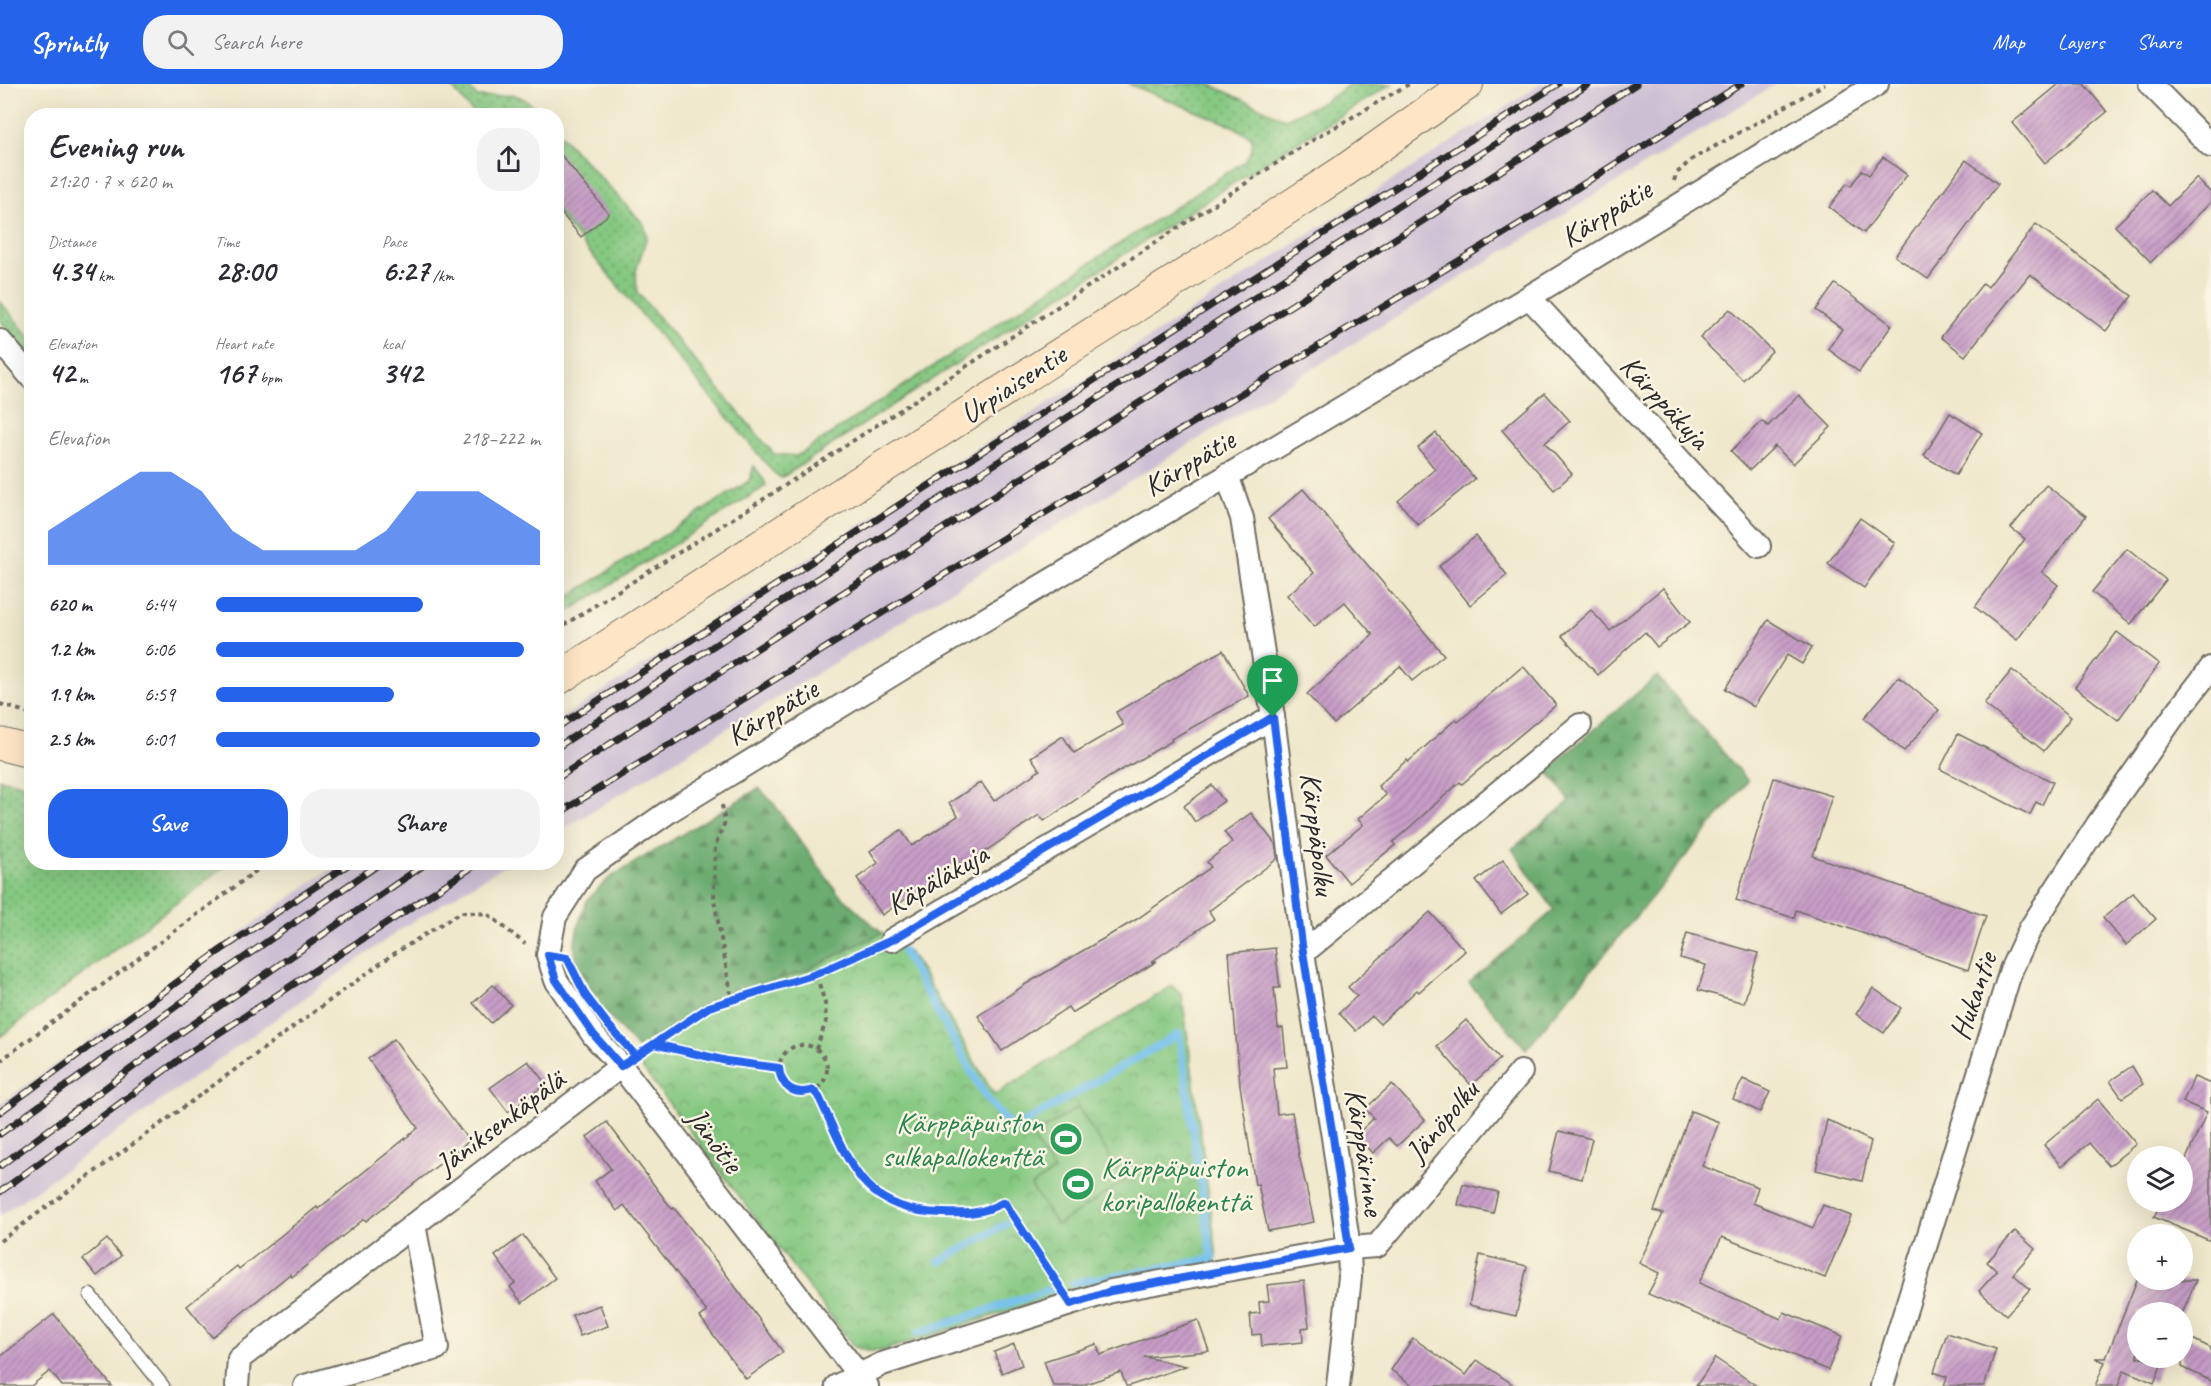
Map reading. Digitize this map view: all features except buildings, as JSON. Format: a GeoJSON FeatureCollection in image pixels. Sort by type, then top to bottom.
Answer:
{"type":"FeatureCollection","features":[{"type":"Feature","properties":{"kind":"main road","name":"Urpiaisentie"},"geometry":{"type":"LineString","coordinates":[[564,675],[799,521],[1236,242],[1344,171],[1467,84]]}},
{"type":"Feature","properties":{"kind":"main road"},"geometry":{"type":"LineString","coordinates":[[0,744],[24,750]]}},
{"type":"Feature","properties":{"kind":"street","name":"Kärppätie"},"geometry":{"type":"LineString","coordinates":[[548,955],[555,917],[585,870],[670,810],[903,668],[1529,297],[1684,200],[1877,84]]}},
{"type":"Feature","properties":{"kind":"street"},"geometry":{"type":"LineString","coordinates":[[2150,84],[2211,146]]}},
{"type":"Feature","properties":{"kind":"street","name":"Kärppäkuja"},"geometry":{"type":"LineString","coordinates":[[1529,297],[1539,311],[1759,546]]}},
{"type":"Feature","properties":{"kind":"street"},"geometry":{"type":"LineString","coordinates":[[0,341],[24,369]]}},
{"type":"Feature","properties":{"kind":"street","name":"Kärppäpolku"},"geometry":{"type":"LineString","coordinates":[[1227,475],[1242,518],[1273,717],[1303,952]]}},
{"type":"Feature","properties":{"kind":"street","name":"Hukantie"},"geometry":{"type":"LineString","coordinates":[[1882,1386],[2011,970],[2030,928],[2098,824],[2174,716],[2211,668]]}},
{"type":"Feature","properties":{"kind":"street","name":"Käpäläkuja"},"geometry":{"type":"LineString","coordinates":[[892,940],[1273,717]]}},
{"type":"Feature","properties":{"kind":"street"},"geometry":{"type":"LineString","coordinates":[[1303,952],[1580,725]]}},
{"type":"Feature","properties":{"kind":"street","name":"Kärppärinne"},"geometry":{"type":"LineString","coordinates":[[837,1386],[863,1381],[882,1364],[1111,1291],[1349,1248],[1303,952]]}},
{"type":"Feature","properties":{"kind":"street","name":"Jänötie"},"geometry":{"type":"LineString","coordinates":[[548,955],[556,980],[594,1035],[621,1066],[863,1381]]}},
{"type":"Feature","properties":{"kind":"street","name":"Jäniksenkäpälä"},"geometry":{"type":"LineString","coordinates":[[237,1386],[238,1359],[621,1066]]}},
{"type":"Feature","properties":{"kind":"street","name":"Jänöpolku"},"geometry":{"type":"LineString","coordinates":[[1349,1248],[1377,1246],[1521,1072]]}},
{"type":"Feature","properties":{"kind":"street"},"geometry":{"type":"LineString","coordinates":[[304,1386],[437,1348],[414,1224]]}},
{"type":"Feature","properties":{"kind":"street"},"geometry":{"type":"LineString","coordinates":[[1338,1386],[1350,1277],[1349,1248]]}},
{"type":"Feature","properties":{"kind":"lane"},"geometry":{"type":"LineString","coordinates":[[90,1295],[163,1386]]}},
{"type":"Feature","properties":{"kind":"path","name":"Urpiaisentie"},"geometry":{"type":"LineString","coordinates":[[564,625],[778,490],[1301,147],[1409,84]]}},
{"type":"Feature","properties":{"kind":"path"},"geometry":{"type":"LineString","coordinates":[[1684,200],[1674,183],[1676,174],[1691,160],[1825,84]]}},
{"type":"Feature","properties":{"kind":"path"},"geometry":{"type":"LineString","coordinates":[[0,704],[24,712]]}},
{"type":"Feature","properties":{"kind":"path"},"geometry":{"type":"LineString","coordinates":[[722,804],[725,822],[714,846],[714,899],[732,1000]]}},
{"type":"Feature","properties":{"kind":"path"},"geometry":{"type":"LineString","coordinates":[[0,1061],[257,870]]}},
{"type":"Feature","properties":{"kind":"path"},"geometry":{"type":"LineString","coordinates":[[0,1241],[392,955],[461,912],[488,914],[520,938],[540,957],[548,955]]}},
{"type":"Feature","properties":{"kind":"path","name":"Käpäläkuja"},"geometry":{"type":"LineString","coordinates":[[621,1066],[709,1007],[816,974],[892,940]]}},
{"type":"Feature","properties":{"kind":"path"},"geometry":{"type":"LineString","coordinates":[[816,974],[825,1002],[826,1022],[816,1049]]}},
{"type":"Feature","properties":{"kind":"path"},"geometry":{"type":"LineString","coordinates":[[654,1044],[727,1061],[779,1068]]}},
{"type":"Feature","properties":{"kind":"path"},"geometry":{"type":"LineString","coordinates":[[802,1045],[816,1049],[827,1067],[823,1081],[813,1090],[797,1092],[789,1089],[783,1083],[779,1068],[780,1060],[789,1050],[802,1045]]}},
{"type":"Feature","properties":{"kind":"path"},"geometry":{"type":"LineString","coordinates":[[813,1090],[819,1097],[853,1170],[870,1189],[895,1206],[921,1212],[956,1214],[986,1211],[1004,1202],[1071,1304]]}},
{"type":"Feature","properties":{"kind":"shaded area"},"geometry":{"type":"Polygon","coordinates":[[[1541,84],[1776,84],[564,829],[564,716],[1541,84]]]}},
{"type":"Feature","properties":{"kind":"shaded area"},"geometry":{"type":"Polygon","coordinates":[[[329,870],[498,870],[401,929],[0,1216],[0,1104],[329,870]]]}},
{"type":"Feature","properties":{"kind":"green space"},"geometry":{"type":"Polygon","coordinates":[[[449,84],[467,84],[477,97],[513,95],[526,100],[536,108],[469,108],[449,84]]]}},
{"type":"Feature","properties":{"kind":"green space"},"geometry":{"type":"Polygon","coordinates":[[[1128,84],[1209,84],[1285,119],[1323,102],[1350,84],[1392,84],[1275,156],[781,478],[773,472],[564,221],[564,139],[644,224],[647,236],[636,271],[637,292],[774,454],[797,456],[1245,161],[1252,150],[1252,138],[1233,126],[1128,84]]]}},
{"type":"Feature","properties":{"kind":"green space"},"geometry":{"type":"Polygon","coordinates":[[[0,301],[24,330],[24,349],[0,320],[0,301]]]}},
{"type":"Feature","properties":{"kind":"green space"},"geometry":{"type":"Polygon","coordinates":[[[754,466],[766,486],[564,615],[564,600],[749,481],[754,466]]]}},
{"type":"Feature","properties":{"kind":"green space"},"geometry":{"type":"Polygon","coordinates":[[[1657,676],[1748,781],[1526,1049],[1469,983],[1554,910],[1512,849],[1570,801],[1547,770],[1657,676]]]}},
{"type":"Feature","properties":{"kind":"green space"},"geometry":{"type":"Polygon","coordinates":[[[0,779],[24,784],[24,870],[220,870],[0,1037],[0,779]]]}},
{"type":"Feature","properties":{"kind":"green space"},"geometry":{"type":"Polygon","coordinates":[[[759,788],[774,804],[837,892],[882,933],[803,972],[713,999],[638,1049],[601,1007],[578,966],[574,946],[587,900],[609,878],[759,788]]]}},
{"type":"Feature","properties":{"kind":"green space"},"geometry":{"type":"Polygon","coordinates":[[[882,933],[909,952],[918,965],[994,1095],[1172,986],[1182,995],[1216,1249],[1216,1265],[1078,1289],[882,1351],[867,1351],[853,1346],[642,1068],[638,1049],[713,999],[803,972],[882,933]]]}},
{"type":"Feature","properties":{"kind":"green space","name":"Kärppäpuiston koripallokenttä"},"geometry":{"type":"Polygon","coordinates":[[[1078,1107],[1125,1181],[1057,1225],[1031,1186],[1054,1171],[1032,1137],[1078,1107]]]}},
{"type":"Feature","properties":{"kind":"waterway"},"geometry":{"type":"LineString","coordinates":[[903,951],[987,1099],[1013,1129],[1179,1034],[1212,1259],[1073,1283]]}},
{"type":"Feature","properties":{"kind":"waterway"},"geometry":{"type":"LineString","coordinates":[[939,1262],[1006,1224]]}},
{"type":"Feature","properties":{"kind":"waterway"},"geometry":{"type":"LineString","coordinates":[[918,1333],[1052,1289]]}},
{"type":"Feature","properties":{"kind":"railway"},"geometry":{"type":"LineString","coordinates":[[564,723],[942,477],[1558,84]]}},
{"type":"Feature","properties":{"kind":"railway"},"geometry":{"type":"LineString","coordinates":[[564,743],[1589,84]]}},
{"type":"Feature","properties":{"kind":"railway"},"geometry":{"type":"LineString","coordinates":[[564,774],[1636,84]]}},
{"type":"Feature","properties":{"kind":"railway"},"geometry":{"type":"LineString","coordinates":[[564,810],[987,548],[1544,209],[1741,84]]}},
{"type":"Feature","properties":{"kind":"railway"},"geometry":{"type":"LineString","coordinates":[[0,1112],[218,952],[340,870]]}},
{"type":"Feature","properties":{"kind":"railway"},"geometry":{"type":"LineString","coordinates":[[0,1134],[229,968],[370,870]]}},
{"type":"Feature","properties":{"kind":"railway"},"geometry":{"type":"LineString","coordinates":[[0,1166],[163,1045],[416,870]]}},
{"type":"Feature","properties":{"kind":"railway"},"geometry":{"type":"LineString","coordinates":[[0,1192],[184,1056],[468,870]]}},
{"type":"Feature","properties":{"kind":"place","name":"Kärppäpuiston sulkapallokenttä"},"geometry":{"type":"Point","coordinates":[1066,1139]}},
{"type":"Feature","properties":{"kind":"place","name":"Kärppäpuiston koripallokenttä"},"geometry":{"type":"Point","coordinates":[1078,1184]}},
{"type":"Feature","properties":{"kind":"route"},"geometry":{"type":"LineString","coordinates":[[1273,717],[892,940],[816,974],[709,1007],[654,1044],[636,1056],[621,1066],[594,1035],[556,980],[548,955],[567,958],[586,996],[636,1056],[654,1044],[727,1061],[779,1068],[783,1083],[789,1089],[805,1093],[813,1090],[819,1097],[853,1170],[870,1189],[895,1206],[921,1212],[956,1214],[986,1211],[1004,1202],[1071,1304],[1111,1291],[1349,1248],[1303,952],[1273,717]]}}]}
